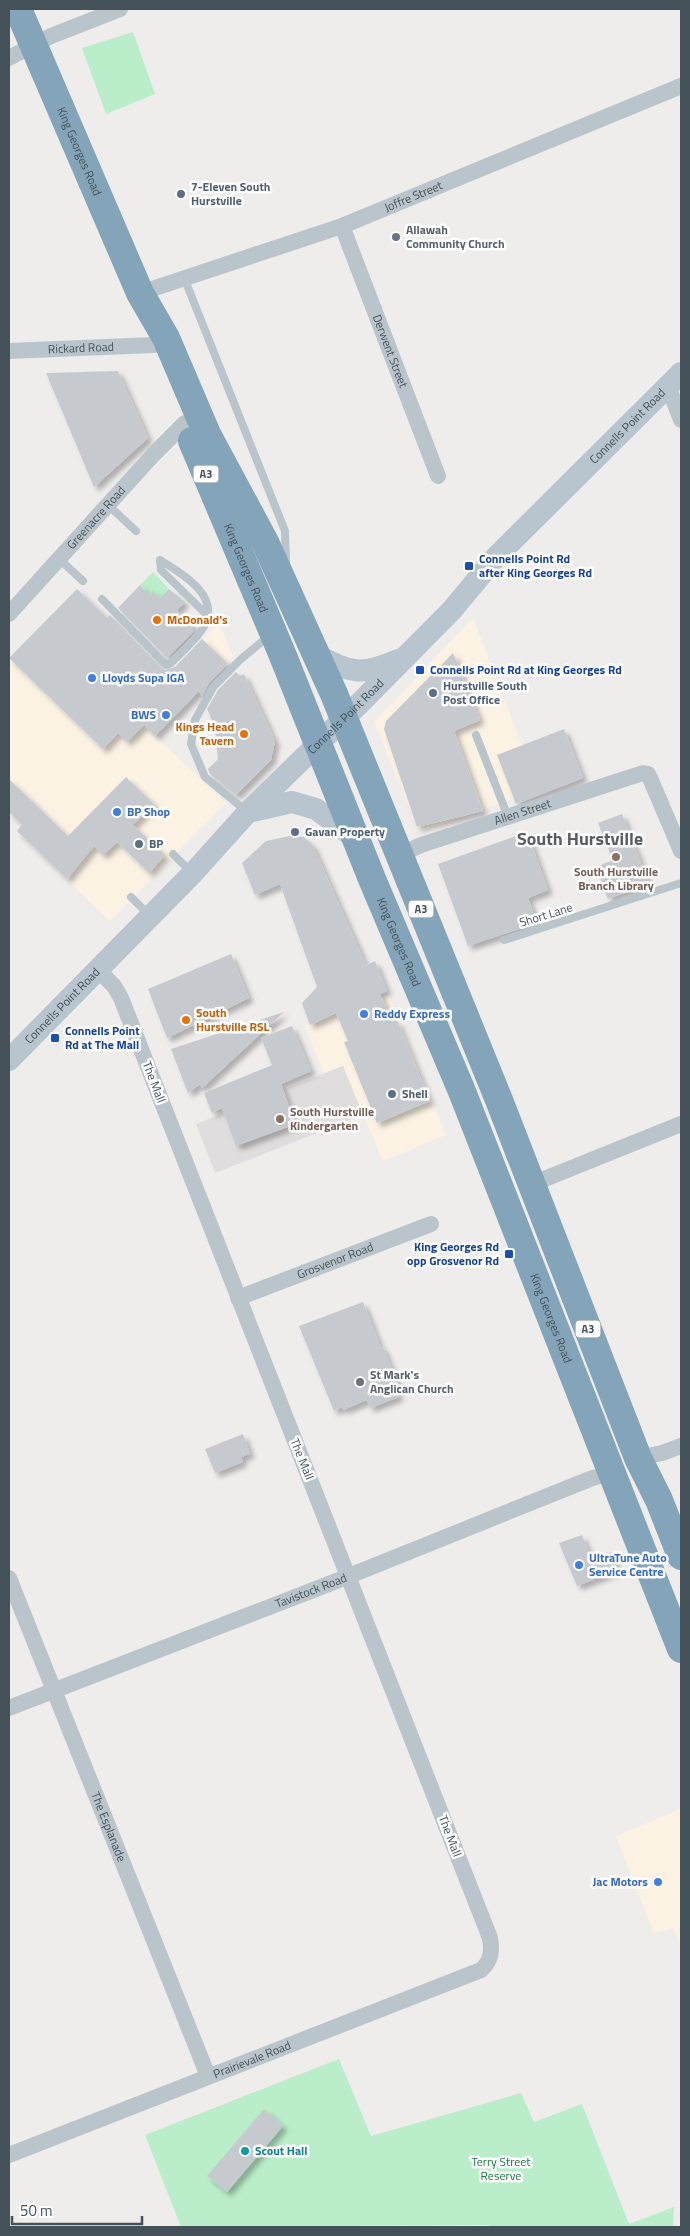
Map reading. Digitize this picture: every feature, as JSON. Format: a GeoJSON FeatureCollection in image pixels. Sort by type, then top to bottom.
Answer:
{"type":"FeatureCollection","features":[{"type":"Feature","properties":{"kind":"highway","name":"King Georges Road"},"geometry":{"type":"LineString","coordinates":[[18,9],[140,293],[166,338],[207,434],[265,542],[343,718],[532,1184],[638,1458],[659,1500],[681,1556]]}},
{"type":"Feature","properties":{"kind":"highway","name":"King Georges Road"},"geometry":{"type":"LineString","coordinates":[[140,293],[154,345],[185,424],[273,632],[355,838],[464,1096],[681,1648]]}},
{"type":"Feature","properties":{"kind":"street"},"geometry":{"type":"LineString","coordinates":[[9,58],[51,36],[120,9]]}},
{"type":"Feature","properties":{"kind":"street","name":"Joffre Street"},"geometry":{"type":"LineString","coordinates":[[140,293],[185,280],[342,226],[681,86]]}},
{"type":"Feature","properties":{"kind":"street","name":"Derwent Street"},"geometry":{"type":"LineString","coordinates":[[342,226],[438,476]]}},
{"type":"Feature","properties":{"kind":"street","name":"Rickard Road"},"geometry":{"type":"LineString","coordinates":[[9,351],[154,345]]}},
{"type":"Feature","properties":{"kind":"street"},"geometry":{"type":"LineString","coordinates":[[675,379],[681,420]]}},
{"type":"Feature","properties":{"kind":"street","name":"Connells Point Road"},"geometry":{"type":"LineString","coordinates":[[9,1060],[248,813],[343,718],[362,702],[452,610],[496,557],[675,379]]}},
{"type":"Feature","properties":{"kind":"street","name":"Greenacre Road"},"geometry":{"type":"LineString","coordinates":[[9,614],[153,455],[185,424]]}},
{"type":"Feature","properties":{"kind":"street"},"geometry":{"type":"LineString","coordinates":[[314,654],[351,671],[376,670],[403,658]]}},
{"type":"Feature","properties":{"kind":"street","name":"Allen Street"},"geometry":{"type":"LineString","coordinates":[[399,855],[421,845],[643,773],[648,774],[678,830]]}},
{"type":"Feature","properties":{"kind":"street"},"geometry":{"type":"LineString","coordinates":[[248,813],[292,802],[316,809],[355,838]]}},
{"type":"Feature","properties":{"kind":"street"},"geometry":{"type":"LineString","coordinates":[[678,830],[681,851]]}},
{"type":"Feature","properties":{"kind":"street","name":"The Mall"},"geometry":{"type":"LineString","coordinates":[[97,969],[114,986],[122,998],[490,1938],[491,1957]]}},
{"type":"Feature","properties":{"kind":"street"},"geometry":{"type":"LineString","coordinates":[[532,1184],[681,1124]]}},
{"type":"Feature","properties":{"kind":"street","name":"Grosvenor Road"},"geometry":{"type":"LineString","coordinates":[[238,1298],[431,1224]]}},
{"type":"Feature","properties":{"kind":"street"},"geometry":{"type":"LineString","coordinates":[[638,1458],[662,1453],[681,1446]]}},
{"type":"Feature","properties":{"kind":"street","name":"Tavistock Road"},"geometry":{"type":"LineString","coordinates":[[9,1708],[612,1472]]}},
{"type":"Feature","properties":{"kind":"street","name":"The Esplanade"},"geometry":{"type":"LineString","coordinates":[[9,1578],[52,1690],[208,2076]]}},
{"type":"Feature","properties":{"kind":"street","name":"Prairievale Road"},"geometry":{"type":"LineString","coordinates":[[9,2155],[481,1970],[491,1957]]}},
{"type":"Feature","properties":{"kind":"lane"},"geometry":{"type":"LineString","coordinates":[[185,280],[285,531],[286,591]]}},
{"type":"Feature","properties":{"kind":"lane"},"geometry":{"type":"LineString","coordinates":[[108,506],[136,531]]}},
{"type":"Feature","properties":{"kind":"lane"},"geometry":{"type":"LineString","coordinates":[[59,558],[84,581]]}},
{"type":"Feature","properties":{"kind":"lane"},"geometry":{"type":"LineString","coordinates":[[102,599],[166,665],[171,663],[204,627],[207,615],[206,603],[198,587],[187,576],[160,560],[160,570],[207,615]]}},
{"type":"Feature","properties":{"kind":"lane"},"geometry":{"type":"LineString","coordinates":[[248,813],[205,777],[191,744],[192,736],[195,720],[212,687],[273,632]]}},
{"type":"Feature","properties":{"kind":"lane"},"geometry":{"type":"LineString","coordinates":[[476,735],[508,817]]}},
{"type":"Feature","properties":{"kind":"lane"},"geometry":{"type":"LineString","coordinates":[[173,854],[192,873]]}},
{"type":"Feature","properties":{"kind":"lane","name":"Short Lane"},"geometry":{"type":"LineString","coordinates":[[504,940],[681,883]]}},
{"type":"Feature","properties":{"kind":"lane"},"geometry":{"type":"LineString","coordinates":[[131,897],[150,916]]}},
{"type":"Feature","properties":{"kind":"shaded area"},"geometry":{"type":"Polygon","coordinates":[[[77,589],[166,676],[219,623],[233,656],[155,736],[226,803],[110,921],[17,831],[22,824],[9,812],[9,658],[77,589]]]}},
{"type":"Feature","properties":{"kind":"shaded area"},"geometry":{"type":"Polygon","coordinates":[[[473,618],[539,790],[424,830],[417,827],[374,722],[473,618]]]}},
{"type":"Feature","properties":{"kind":"shaded area","name":"Shell"},"geometry":{"type":"Polygon","coordinates":[[[389,995],[446,1135],[383,1161],[343,1066],[324,1074],[305,1026],[389,995]]]}},
{"type":"Feature","properties":{"kind":"shaded area","name":"South Hurstville Kindergarten"},"geometry":{"type":"Polygon","coordinates":[[[343,1066],[363,1115],[215,1173],[196,1124],[343,1066]]]}},
{"type":"Feature","properties":{"kind":"shaded area","name":"Jac Motors"},"geometry":{"type":"Polygon","coordinates":[[[681,1809],[681,1946],[673,1928],[654,1933],[616,1836],[681,1809]]]}},
{"type":"Feature","properties":{"kind":"green space"},"geometry":{"type":"Polygon","coordinates":[[[133,32],[155,94],[106,114],[82,48],[133,32]]]}},
{"type":"Feature","properties":{"kind":"green space"},"geometry":{"type":"Polygon","coordinates":[[[153,572],[169,589],[160,598],[149,595],[140,585],[153,572]]]}},
{"type":"Feature","properties":{"kind":"green space","name":"Terry Street Reserve"},"geometry":{"type":"Polygon","coordinates":[[[339,2059],[371,2136],[521,2093],[534,2122],[582,2104],[629,2224],[674,2207],[673,2227],[491,2227],[488,2225],[181,2227],[145,2135],[339,2059]]]}},
{"type":"Feature","properties":{"kind":"building"},"geometry":{"type":"Polygon","coordinates":[[[118,371],[148,438],[94,487],[46,373],[118,371]]]}},
{"type":"Feature","properties":{"kind":"building","name":"McDonald's"},"geometry":{"type":"Polygon","coordinates":[[[140,585],[149,595],[153,591],[160,598],[169,589],[185,602],[177,610],[193,625],[192,629],[194,631],[167,658],[118,608],[140,585]]]}},
{"type":"Feature","properties":{"kind":"building"},"geometry":{"type":"Polygon","coordinates":[[[77,589],[107,618],[110,615],[164,670],[175,667],[202,639],[228,664],[209,683],[202,696],[199,691],[155,736],[144,725],[127,742],[118,733],[103,749],[9,658],[77,589]]]}},
{"type":"Feature","properties":{"kind":"building"},"geometry":{"type":"Polygon","coordinates":[[[453,653],[480,720],[454,731],[483,811],[417,827],[384,729],[386,721],[453,653]]]}},
{"type":"Feature","properties":{"kind":"building","name":"Kings Head Tavern"},"geometry":{"type":"Polygon","coordinates":[[[236,672],[240,676],[244,674],[275,741],[271,760],[236,795],[210,774],[208,769],[218,759],[215,726],[207,709],[218,690],[236,672]]]}},
{"type":"Feature","properties":{"kind":"building"},"geometry":{"type":"Polygon","coordinates":[[[564,729],[583,778],[516,804],[497,755],[564,729]]]}},
{"type":"Feature","properties":{"kind":"building"},"geometry":{"type":"Polygon","coordinates":[[[126,777],[154,804],[133,825],[165,855],[149,873],[117,842],[103,855],[94,846],[67,879],[17,831],[22,824],[9,812],[9,779],[68,836],[126,777]]]}},
{"type":"Feature","properties":{"kind":"building"},"geometry":{"type":"Polygon","coordinates":[[[622,814],[649,884],[608,899],[596,867],[613,860],[598,823],[622,814]]]}},
{"type":"Feature","properties":{"kind":"building"},"geometry":{"type":"Polygon","coordinates":[[[527,832],[548,890],[528,898],[537,923],[468,946],[438,864],[527,832]]]}},
{"type":"Feature","properties":{"kind":"building"},"geometry":{"type":"Polygon","coordinates":[[[290,836],[304,837],[313,846],[366,965],[375,961],[387,991],[380,994],[392,1022],[397,1020],[430,1101],[377,1123],[344,1042],[348,1041],[336,1013],[310,1025],[302,1003],[317,987],[280,884],[255,895],[242,863],[266,841],[290,836]]]}},
{"type":"Feature","properties":{"kind":"building"},"geometry":{"type":"Polygon","coordinates":[[[231,954],[249,998],[167,1038],[148,989],[231,954]]]}},
{"type":"Feature","properties":{"kind":"building"},"geometry":{"type":"Polygon","coordinates":[[[284,1012],[202,1088],[200,1084],[188,1093],[171,1049],[284,1012]]]}},
{"type":"Feature","properties":{"kind":"building"},"geometry":{"type":"Polygon","coordinates":[[[292,1026],[311,1071],[281,1084],[296,1124],[236,1146],[222,1108],[212,1113],[204,1093],[272,1065],[261,1038],[292,1026]]]}},
{"type":"Feature","properties":{"kind":"building"},"geometry":{"type":"Polygon","coordinates":[[[363,1302],[399,1387],[396,1389],[399,1397],[370,1408],[367,1400],[343,1410],[342,1407],[334,1411],[299,1326],[363,1302]]]}},
{"type":"Feature","properties":{"kind":"building"},"geometry":{"type":"Polygon","coordinates":[[[243,1434],[250,1454],[241,1457],[243,1462],[215,1473],[205,1449],[243,1434]]]}},
{"type":"Feature","properties":{"kind":"building"},"geometry":{"type":"Polygon","coordinates":[[[582,1535],[592,1559],[611,1552],[618,1570],[577,1586],[559,1543],[582,1535]]]}},
{"type":"Feature","properties":{"kind":"building","name":"Scout Hall"},"geometry":{"type":"Polygon","coordinates":[[[264,2109],[283,2126],[227,2192],[207,2176],[264,2109]]]}},
{"type":"Feature","properties":{"kind":"place","name":"7-Eleven South Hurstville"},"geometry":{"type":"Point","coordinates":[181,194]}},
{"type":"Feature","properties":{"kind":"place","name":"Allawah Community Church"},"geometry":{"type":"Point","coordinates":[396,237]}},
{"type":"Feature","properties":{"kind":"place","name":"Connells Point Rd after King Georges Rd"},"geometry":{"type":"Point","coordinates":[469,566]}},
{"type":"Feature","properties":{"kind":"place","name":"McDonald's"},"geometry":{"type":"Point","coordinates":[157,620]}},
{"type":"Feature","properties":{"kind":"place","name":"Connells Point Rd at King Georges Rd"},"geometry":{"type":"Point","coordinates":[420,670]}},
{"type":"Feature","properties":{"kind":"place","name":"Lloyds Supa IGA"},"geometry":{"type":"Point","coordinates":[92,678]}},
{"type":"Feature","properties":{"kind":"place","name":"Hurstville South Post Office"},"geometry":{"type":"Point","coordinates":[433,693]}},
{"type":"Feature","properties":{"kind":"place","name":"BWS"},"geometry":{"type":"Point","coordinates":[166,715]}},
{"type":"Feature","properties":{"kind":"place","name":"Kings Head Tavern"},"geometry":{"type":"Point","coordinates":[244,734]}},
{"type":"Feature","properties":{"kind":"place","name":"BP Shop"},"geometry":{"type":"Point","coordinates":[117,812]}},
{"type":"Feature","properties":{"kind":"place","name":"Gavan Property"},"geometry":{"type":"Point","coordinates":[295,832]}},
{"type":"Feature","properties":{"kind":"place","name":"BP"},"geometry":{"type":"Point","coordinates":[139,844]}},
{"type":"Feature","properties":{"kind":"place","name":"South Hurstville Branch Library"},"geometry":{"type":"Point","coordinates":[616,857]}},
{"type":"Feature","properties":{"kind":"place","name":"Reddy Express"},"geometry":{"type":"Point","coordinates":[364,1014]}},
{"type":"Feature","properties":{"kind":"place","name":"South Hurstville RSL"},"geometry":{"type":"Point","coordinates":[186,1020]}},
{"type":"Feature","properties":{"kind":"place","name":"Connells Point Rd at The Mall"},"geometry":{"type":"Point","coordinates":[55,1038]}},
{"type":"Feature","properties":{"kind":"place","name":"Shell"},"geometry":{"type":"Point","coordinates":[392,1094]}},
{"type":"Feature","properties":{"kind":"place","name":"South Hurstville Kindergarten"},"geometry":{"type":"Point","coordinates":[280,1119]}},
{"type":"Feature","properties":{"kind":"place","name":"King Georges Rd opp Grosvenor Rd"},"geometry":{"type":"Point","coordinates":[509,1254]}},
{"type":"Feature","properties":{"kind":"place","name":"St Mark's Anglican Church"},"geometry":{"type":"Point","coordinates":[360,1382]}},
{"type":"Feature","properties":{"kind":"place","name":"UltraTune Auto Service Centre"},"geometry":{"type":"Point","coordinates":[579,1565]}},
{"type":"Feature","properties":{"kind":"place","name":"Jac Motors"},"geometry":{"type":"Point","coordinates":[658,1882]}},
{"type":"Feature","properties":{"kind":"place","name":"Scout Hall"},"geometry":{"type":"Point","coordinates":[245,2151]}},
{"type":"Feature","properties":{"kind":"district","name":"South Hurstville"},"geometry":{"type":"Point","coordinates":[580,839]}}]}
